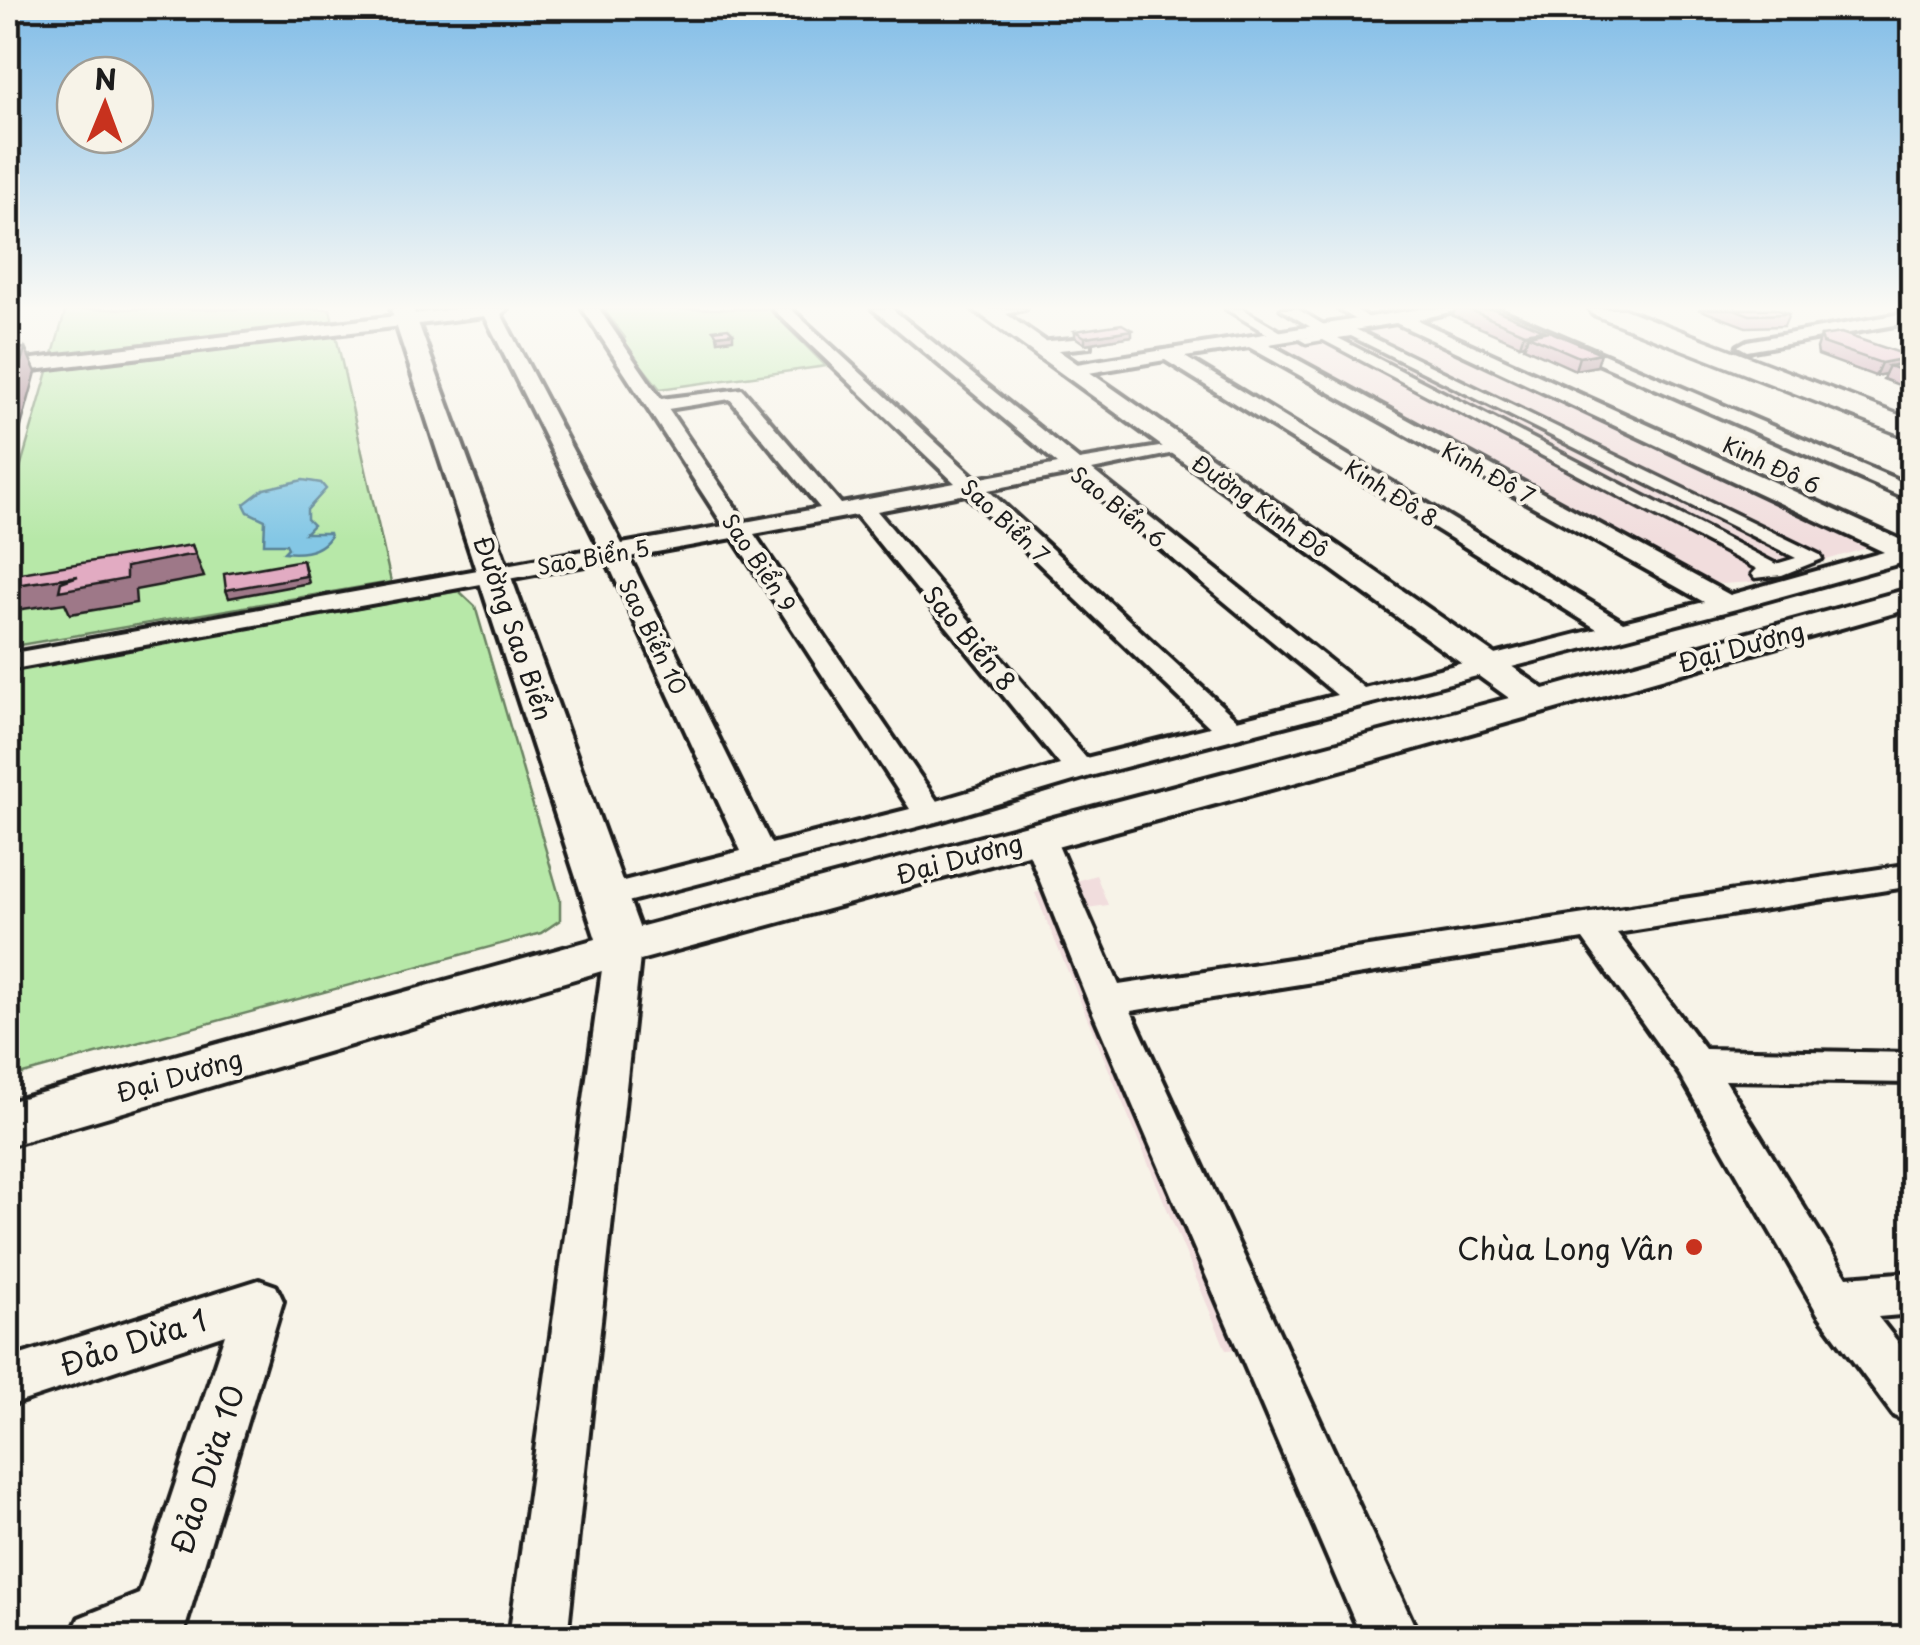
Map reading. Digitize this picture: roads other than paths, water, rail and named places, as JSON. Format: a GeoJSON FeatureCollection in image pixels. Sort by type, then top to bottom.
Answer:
{"type":"FeatureCollection","features":[{"type":"Feature","properties":{"kind":"main road"},"geometry":{"type":"LineString","coordinates":[[1799,386],[1912,430]]}},
{"type":"Feature","properties":{"kind":"main road"},"geometry":{"type":"LineString","coordinates":[[1851,386],[1912,409]]}},
{"type":"Feature","properties":{"kind":"street","name":"Đường Sao Biển"},"geometry":{"type":"LineString","coordinates":[[429,386],[623,948]]}},
{"type":"Feature","properties":{"kind":"street","name":"Sao Biển 10"},"geometry":{"type":"LineString","coordinates":[[530,386],[761,858]]}},
{"type":"Feature","properties":{"kind":"street","name":"Sao Biển 9"},"geometry":{"type":"LineString","coordinates":[[645,386],[738,532],[930,814]]}},
{"type":"Feature","properties":{"kind":"street","name":"Sao Biển 7"},"geometry":{"type":"LineString","coordinates":[[862,386],[1232,730]]}},
{"type":"Feature","properties":{"kind":"street","name":"Sao Biển 6"},"geometry":{"type":"LineString","coordinates":[[973,386],[1360,700]]}},
{"type":"Feature","properties":{"kind":"street","name":"Đường Kinh Đô"},"geometry":{"type":"LineString","coordinates":[[1108,386],[1177,447],[1537,701]]}},
{"type":"Feature","properties":{"kind":"street","name":"Kinh Đô 8"},"geometry":{"type":"LineString","coordinates":[[1218,386],[1618,631]]}},
{"type":"Feature","properties":{"kind":"street","name":"Kinh Đô 7"},"geometry":{"type":"LineString","coordinates":[[1333,386],[1727,604]]}},
{"type":"Feature","properties":{"kind":"street"},"geometry":{"type":"LineString","coordinates":[[1415,386],[1768,572],[1819,558],[1475,386]]}},
{"type":"Feature","properties":{"kind":"street","name":"Kinh Đô 6"},"geometry":{"type":"LineString","coordinates":[[1546,386],[1910,553]]}},
{"type":"Feature","properties":{"kind":"street"},"geometry":{"type":"LineString","coordinates":[[1661,386],[1912,494]]}},
{"type":"Feature","properties":{"kind":"street","name":"Sao Biển 8"},"geometry":{"type":"LineString","coordinates":[[658,404],[735,393],[849,511],[1079,769]]}},
{"type":"Feature","properties":{"kind":"street","name":"Sao Biển 5"},"geometry":{"type":"LineString","coordinates":[[8,662],[972,489],[1177,447]]}},
{"type":"Feature","properties":{"kind":"street"},"geometry":{"type":"LineString","coordinates":[[608,896],[1910,553]]}},
{"type":"Feature","properties":{"kind":"street","name":"Đại Dương"},"geometry":{"type":"LineString","coordinates":[[8,1124],[623,948],[1316,764],[1912,598]]}},
{"type":"Feature","properties":{"kind":"street"},"geometry":{"type":"LineString","coordinates":[[1038,836],[1107,1001],[1391,1638]]}},
{"type":"Feature","properties":{"kind":"street"},"geometry":{"type":"LineString","coordinates":[[1107,1001],[1912,876]]}},
{"type":"Feature","properties":{"kind":"street"},"geometry":{"type":"LineString","coordinates":[[1591,924],[1694,1064],[1835,1299],[1912,1399]]}},
{"type":"Feature","properties":{"kind":"street"},"geometry":{"type":"LineString","coordinates":[[538,1638],[623,948]]}},
{"type":"Feature","properties":{"kind":"street"},"geometry":{"type":"LineString","coordinates":[[1694,1064],[1912,1068]]}},
{"type":"Feature","properties":{"kind":"street"},"geometry":{"type":"LineString","coordinates":[[1835,1299],[1912,1293]]}},
{"type":"Feature","properties":{"kind":"street","name":"Đảo Dừa 1"},"geometry":{"type":"LineString","coordinates":[[8,1382],[260,1301]]}},
{"type":"Feature","properties":{"kind":"street","name":"Đảo Dừa 10"},"geometry":{"type":"LineString","coordinates":[[156,1626],[260,1301]]}},
{"type":"Feature","properties":{"kind":"street"},"geometry":{"type":"LineString","coordinates":[[99,1638],[156,1626]]}},
{"type":"Feature","properties":{"kind":"water"},"geometry":{"type":"Polygon","coordinates":[[[303,480],[321,483],[326,489],[307,510],[307,519],[313,525],[305,533],[329,533],[330,537],[316,549],[303,552],[284,552],[286,544],[264,544],[265,520],[248,512],[244,504],[264,489],[303,480]]]}},
{"type":"Feature","properties":{"kind":"place","name":"Chùa Long Vân"},"geometry":{"type":"Point","coordinates":[1694,1247]}}]}
